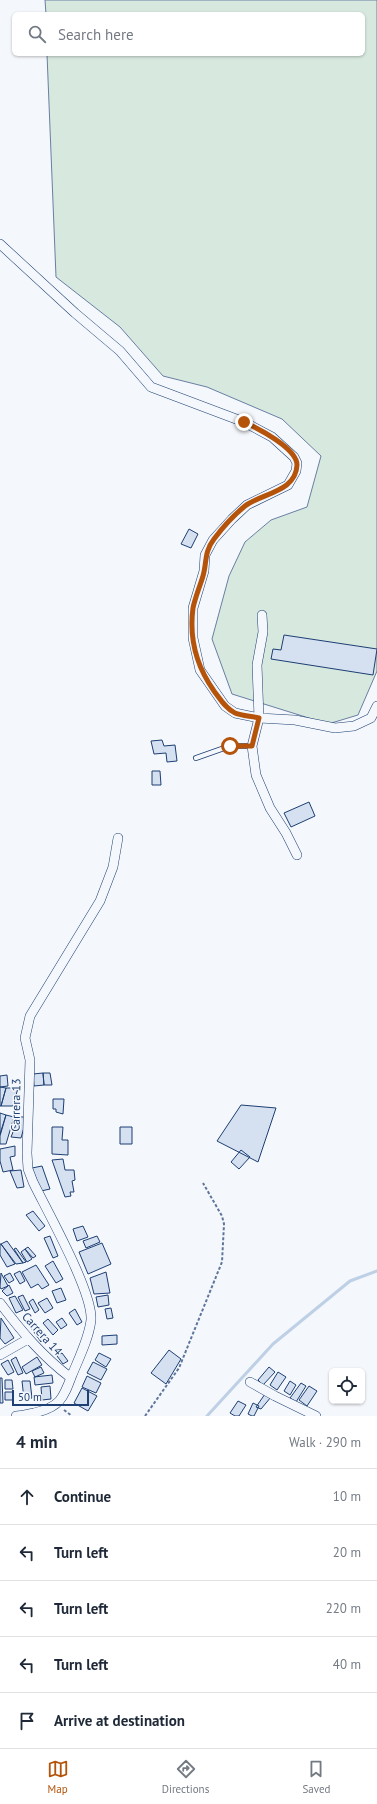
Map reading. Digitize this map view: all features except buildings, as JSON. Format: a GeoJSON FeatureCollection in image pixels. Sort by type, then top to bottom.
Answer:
{"type":"FeatureCollection","features":[{"type":"Feature","properties":{"kind":"street"},"geometry":{"type":"LineString","coordinates":[[0,244],[75,313],[120,351],[150,387],[244,422],[272,437],[294,457],[297,463],[296,471],[288,485],[246,505],[213,540],[205,555],[204,571],[193,608],[192,638],[200,670],[225,706],[235,713],[259,718],[295,720],[335,728],[354,726],[371,718],[377,706]]}},
{"type":"Feature","properties":{"kind":"street"},"geometry":{"type":"LineString","coordinates":[[262,615],[263,632],[257,665],[259,718],[252,746],[256,774],[270,808],[286,833],[297,855]]}},
{"type":"Feature","properties":{"kind":"street","name":"Carrera 13"},"geometry":{"type":"LineString","coordinates":[[16,1416],[51,1408],[57,1404],[64,1395],[71,1378],[91,1321],[91,1308],[80,1280],[28,1169],[27,1153],[30,1060],[25,1038],[30,1016],[100,901],[113,867],[118,838]]}},
{"type":"Feature","properties":{"kind":"street","name":"Carrera 14"},"geometry":{"type":"LineString","coordinates":[[0,1303],[28,1339],[52,1364],[71,1378]]}},
{"type":"Feature","properties":{"kind":"street"},"geometry":{"type":"LineString","coordinates":[[0,1355],[28,1339]]}},
{"type":"Feature","properties":{"kind":"street"},"geometry":{"type":"LineString","coordinates":[[250,1382],[316,1416]]}},
{"type":"Feature","properties":{"kind":"lane"},"geometry":{"type":"LineString","coordinates":[[196,758],[230,746],[252,746]]}},
{"type":"Feature","properties":{"kind":"path"},"geometry":{"type":"LineString","coordinates":[[145,1416],[179,1368],[222,1262],[224,1224],[222,1216],[203,1183]]}},
{"type":"Feature","properties":{"kind":"shaded area"},"geometry":{"type":"Polygon","coordinates":[[[45,0],[377,0],[377,671],[358,715],[328,724],[232,694],[212,639],[229,576],[245,542],[271,520],[307,507],[321,456],[282,419],[207,387],[163,376],[120,327],[56,277],[47,56],[365,56],[365,12],[46,12],[45,0]]]}},
{"type":"Feature","properties":{"kind":"waterway"},"geometry":{"type":"LineString","coordinates":[[207,1416],[273,1344],[350,1281],[377,1271]]}},
{"type":"Feature","properties":{"kind":"route"},"geometry":{"type":"LineString","coordinates":[[230,746],[252,746],[259,718],[235,713],[225,706],[200,670],[192,638],[193,608],[204,571],[205,555],[213,540],[246,505],[288,485],[296,471],[297,463],[294,457],[272,437],[244,422]]}}]}
